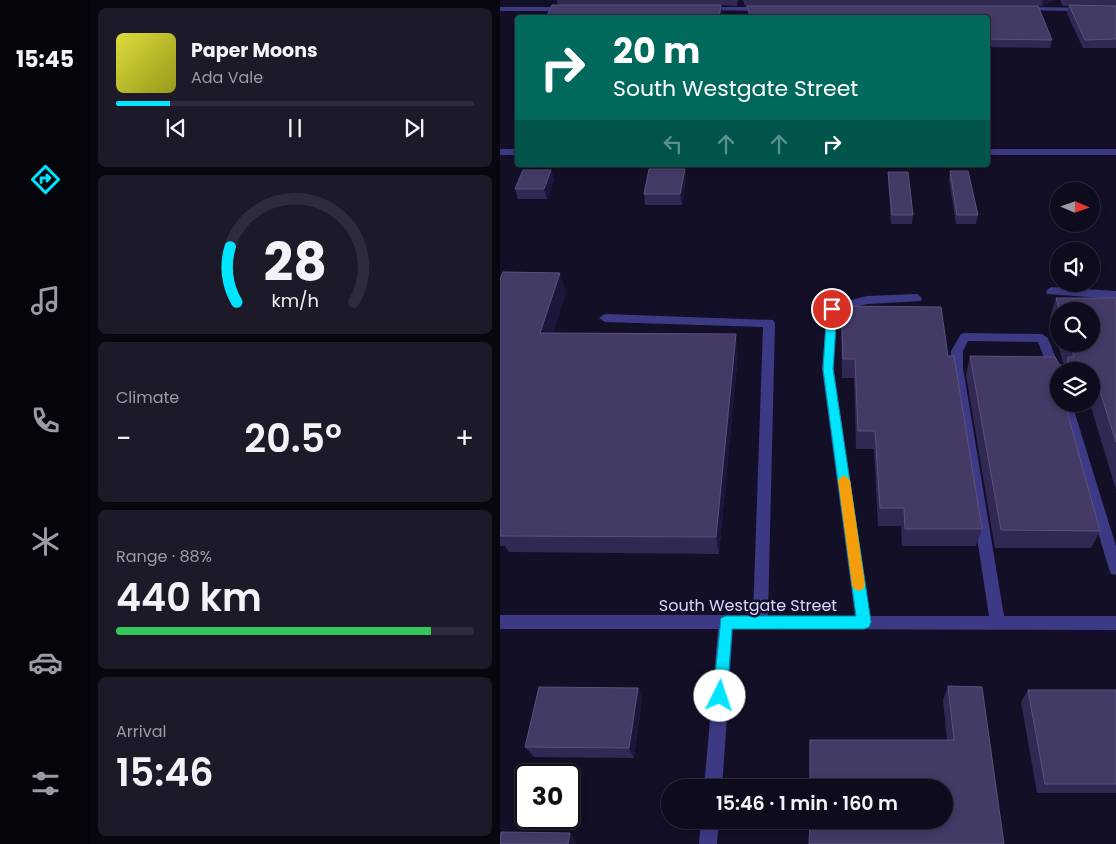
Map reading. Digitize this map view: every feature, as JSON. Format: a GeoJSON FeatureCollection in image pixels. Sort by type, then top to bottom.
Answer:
{"type":"FeatureCollection","features":[{"type":"Feature","properties":{"kind":"street"},"geometry":{"type":"LineString","coordinates":[[500,9],[580,9]]}},
{"type":"Feature","properties":{"kind":"street"},"geometry":{"type":"LineString","coordinates":[[699,9],[768,9]]}},
{"type":"Feature","properties":{"kind":"street"},"geometry":{"type":"LineString","coordinates":[[1017,10],[1116,10]]}},
{"type":"Feature","properties":{"kind":"street"},"geometry":{"type":"LineString","coordinates":[[500,152],[515,152]]}},
{"type":"Feature","properties":{"kind":"street"},"geometry":{"type":"LineString","coordinates":[[990,152],[1116,152]]}},
{"type":"Feature","properties":{"kind":"street"},"geometry":{"type":"LineString","coordinates":[[1067,292],[1116,295]]}},
{"type":"Feature","properties":{"kind":"street"},"geometry":{"type":"LineString","coordinates":[[864,622],[828,369],[832,309],[867,300],[917,298]]}},
{"type":"Feature","properties":{"kind":"street"},"geometry":{"type":"LineString","coordinates":[[605,318],[768,323],[760,622]]}},
{"type":"Feature","properties":{"kind":"street"},"geometry":{"type":"LineString","coordinates":[[998,623],[957,368],[957,351],[965,337],[1042,338],[1051,362]]}},
{"type":"Feature","properties":{"kind":"street"},"geometry":{"type":"LineString","coordinates":[[1068,412],[1116,569]]}},
{"type":"Feature","properties":{"kind":"street","name":"South Westgate Street"},"geometry":{"type":"LineString","coordinates":[[500,622],[1116,623]]}},
{"type":"Feature","properties":{"kind":"street"},"geometry":{"type":"LineString","coordinates":[[714,779],[726,622]]}},
{"type":"Feature","properties":{"kind":"street"},"geometry":{"type":"LineString","coordinates":[[708,844],[709,829]]}},
{"type":"Feature","properties":{"kind":"building"},"geometry":{"type":"Polygon","coordinates":[[[552,5],[721,5],[719,15],[547,15],[552,5]]]}},
{"type":"Feature","properties":{"kind":"building"},"geometry":{"type":"Polygon","coordinates":[[[1069,5],[1116,6],[1116,39],[1085,40],[1069,5]]]}},
{"type":"Feature","properties":{"kind":"building"},"geometry":{"type":"Polygon","coordinates":[[[747,6],[1038,6],[1052,40],[990,39],[990,15],[750,15],[747,6]]]}},
{"type":"Feature","properties":{"kind":"building"},"geometry":{"type":"Polygon","coordinates":[[[649,169],[685,169],[680,194],[644,194],[649,169]]]}},
{"type":"Feature","properties":{"kind":"building"},"geometry":{"type":"Polygon","coordinates":[[[523,170],[551,170],[544,189],[515,189],[523,170]]]}},
{"type":"Feature","properties":{"kind":"building"},"geometry":{"type":"Polygon","coordinates":[[[950,171],[968,171],[978,215],[957,215],[950,171]]]}},
{"type":"Feature","properties":{"kind":"building"},"geometry":{"type":"Polygon","coordinates":[[[888,172],[908,172],[913,215],[892,215],[888,172]]]}},
{"type":"Feature","properties":{"kind":"building"},"geometry":{"type":"Polygon","coordinates":[[[503,272],[560,273],[540,333],[736,334],[716,537],[500,536],[500,279],[503,272]]]}},
{"type":"Feature","properties":{"kind":"building"},"geometry":{"type":"Polygon","coordinates":[[[1056,298],[1116,298],[1116,442],[1100,391],[1100,362],[1068,362],[1068,357],[1074,357],[1072,352],[1100,352],[1100,302],[1057,302],[1056,298]]]}},
{"type":"Feature","properties":{"kind":"building"},"geometry":{"type":"Polygon","coordinates":[[[841,306],[941,307],[948,356],[954,356],[982,529],[905,529],[904,508],[880,508],[875,431],[858,431],[855,359],[843,359],[841,306]]]}},
{"type":"Feature","properties":{"kind":"building"},"geometry":{"type":"Polygon","coordinates":[[[970,356],[1055,357],[1058,362],[1050,362],[1050,412],[1067,412],[1100,531],[1001,530],[970,356]]]}},
{"type":"Feature","properties":{"kind":"building"},"geometry":{"type":"Polygon","coordinates":[[[948,686],[982,687],[1004,844],[809,844],[810,829],[953,829],[953,779],[810,779],[810,740],[954,740],[948,686]]]}},
{"type":"Feature","properties":{"kind":"building"},"geometry":{"type":"Polygon","coordinates":[[[539,687],[638,688],[629,748],[525,747],[539,687]]]}},
{"type":"Feature","properties":{"kind":"building"},"geometry":{"type":"Polygon","coordinates":[[[1028,690],[1116,690],[1116,784],[1045,784],[1028,690]]]}},
{"type":"Feature","properties":{"kind":"building"},"geometry":{"type":"Polygon","coordinates":[[[501,832],[570,833],[568,844],[500,844],[501,832]]]}},
{"type":"Feature","properties":{"kind":"slow traffic"},"geometry":{"type":"LineString","coordinates":[[844,480],[859,585]]}},
{"type":"Feature","properties":{"kind":"route"},"geometry":{"type":"LineString","coordinates":[[720,696],[726,622],[864,622],[828,369],[832,309]]}}]}
